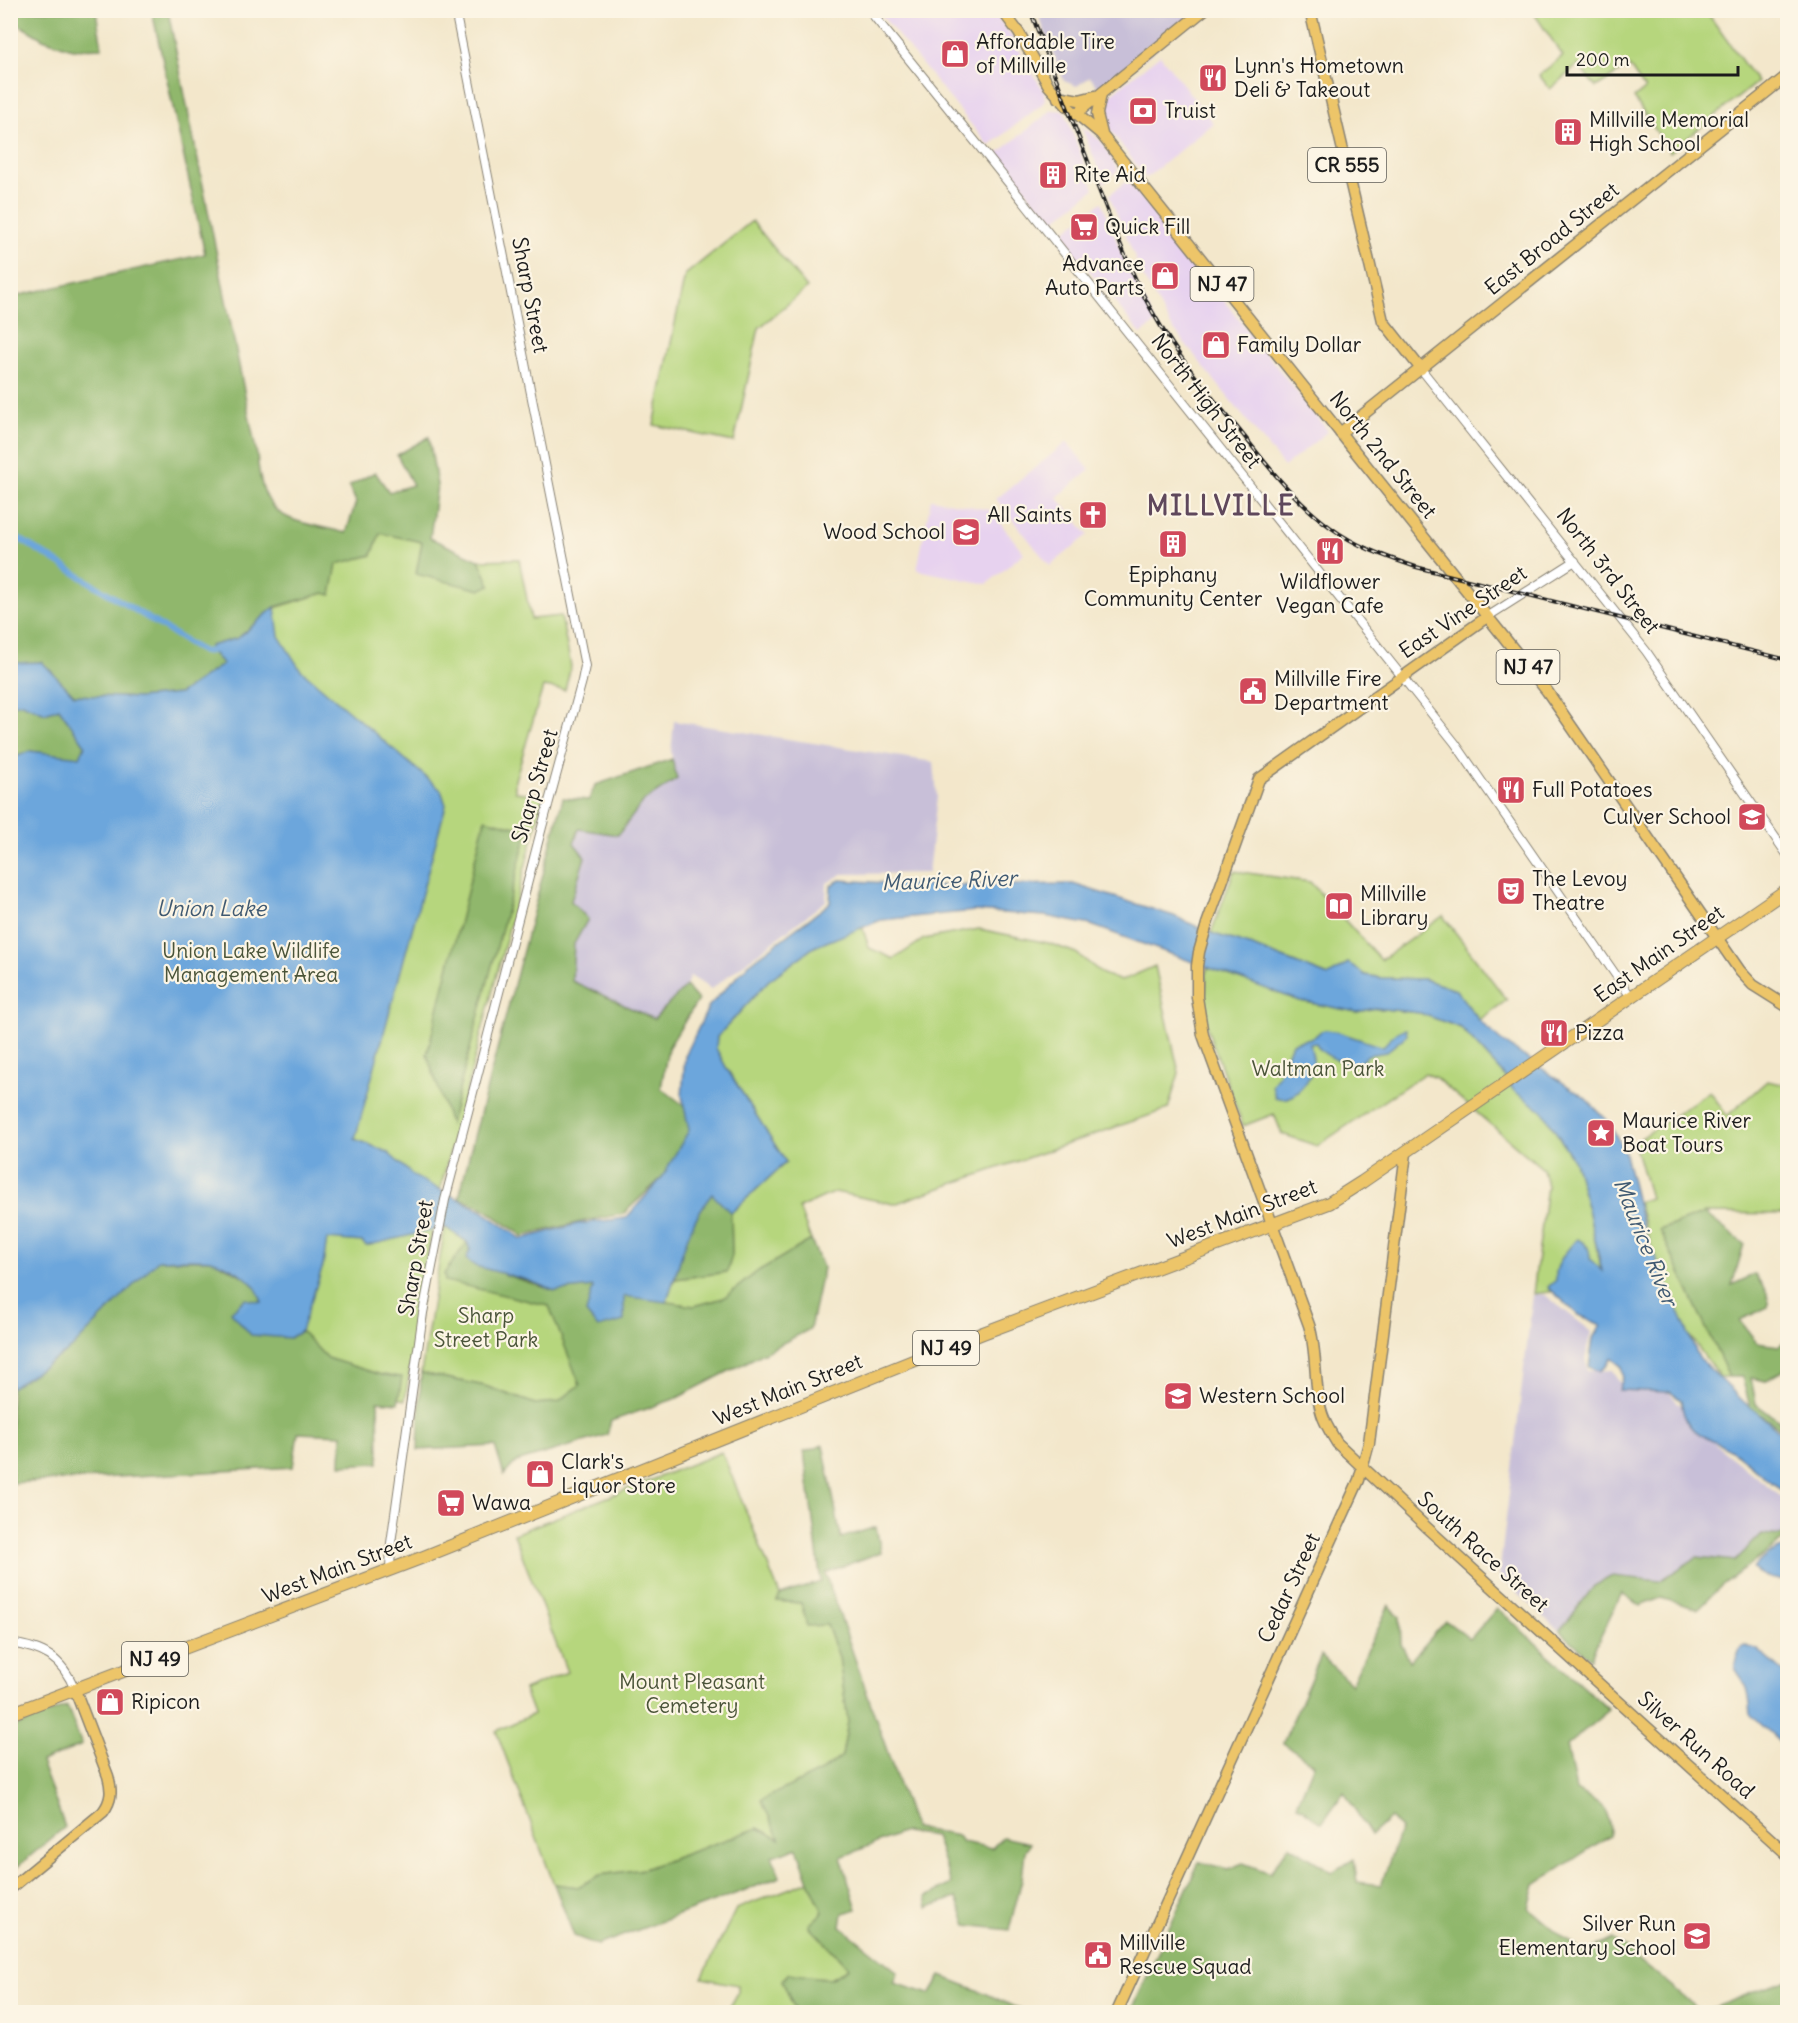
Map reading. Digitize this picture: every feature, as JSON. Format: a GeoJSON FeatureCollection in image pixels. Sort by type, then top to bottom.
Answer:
{"type":"FeatureCollection","features":[{"type":"Feature","properties":{"kind":"highway","name":"East Main Street"},"geometry":{"type":"LineString","coordinates":[[1548,1054],[1788,890]]}},
{"type":"Feature","properties":{"kind":"highway","name":"West Main Street"},"geometry":{"type":"LineString","coordinates":[[10,1714],[390,1569],[983,1333],[1337,1199],[1548,1054]]}},
{"type":"Feature","properties":{"kind":"main road","name":"North 2nd Street"},"geometry":{"type":"LineString","coordinates":[[1002,10],[1019,33],[1039,72],[1058,98],[1103,136],[1554,700],[1717,938]]}},
{"type":"Feature","properties":{"kind":"main road"},"geometry":{"type":"LineString","coordinates":[[1077,113],[1204,10]]}},
{"type":"Feature","properties":{"kind":"main road","name":"North 3rd Street"},"geometry":{"type":"LineString","coordinates":[[1310,10],[1383,321],[1421,369]]}},
{"type":"Feature","properties":{"kind":"main road","name":"East Broad Street"},"geometry":{"type":"LineString","coordinates":[[1340,433],[1788,75]]}},
{"type":"Feature","properties":{"kind":"main road"},"geometry":{"type":"LineString","coordinates":[[1058,98],[1079,100],[1101,94]]}},
{"type":"Feature","properties":{"kind":"main road"},"geometry":{"type":"LineString","coordinates":[[1101,94],[1097,114],[1103,136]]}},
{"type":"Feature","properties":{"kind":"main road","name":"East Vine Street"},"geometry":{"type":"LineString","coordinates":[[1256,786],[1261,778],[1487,617]]}},
{"type":"Feature","properties":{"kind":"main road","name":"South Race Street"},"geometry":{"type":"LineString","coordinates":[[1256,786],[1207,924],[1197,966],[1197,997],[1203,1035],[1312,1336],[1321,1412],[1337,1443],[1578,1664]]}},
{"type":"Feature","properties":{"kind":"main road","name":"NJ 47"},"geometry":{"type":"LineString","coordinates":[[1717,938],[1748,981],[1788,1007]]}},
{"type":"Feature","properties":{"kind":"main road","name":"Cedar Street"},"geometry":{"type":"LineString","coordinates":[[1117,2013],[1339,1527],[1363,1468],[1369,1443],[1406,1153]]}},
{"type":"Feature","properties":{"kind":"main road","name":"Silver Run Road"},"geometry":{"type":"LineString","coordinates":[[1578,1664],[1788,1855]]}},
{"type":"Feature","properties":{"kind":"main road"},"geometry":{"type":"LineString","coordinates":[[10,1889],[104,1812],[111,1799],[110,1783],[75,1690]]}},
{"type":"Feature","properties":{"kind":"street","name":"Sharp Street"},"geometry":{"type":"LineString","coordinates":[[390,1569],[391,1543],[423,1313],[444,1200],[585,666],[455,10]]}},
{"type":"Feature","properties":{"kind":"street","name":"North High Street"},"geometry":{"type":"LineString","coordinates":[[869,10],[1473,766],[1631,997]]}},
{"type":"Feature","properties":{"kind":"street","name":"North 3rd Street"},"geometry":{"type":"LineString","coordinates":[[1421,369],[1646,651],[1788,856]]}},
{"type":"Feature","properties":{"kind":"street","name":"East Vine Street"},"geometry":{"type":"LineString","coordinates":[[1487,617],[1575,561]]}},
{"type":"Feature","properties":{"kind":"street"},"geometry":{"type":"LineString","coordinates":[[10,1644],[30,1646],[50,1656],[65,1670],[75,1690]]}},
{"type":"Feature","properties":{"kind":"shaded area"},"geometry":{"type":"Polygon","coordinates":[[[878,11],[993,11],[1015,41],[1044,91],[1045,102],[989,146],[878,11]]]}},
{"type":"Feature","properties":{"kind":"shaded area"},"geometry":{"type":"Polygon","coordinates":[[[1037,11],[1204,11],[1102,92],[1090,77],[1077,86],[1064,81],[1037,11]]]}},
{"type":"Feature","properties":{"kind":"shaded area"},"geometry":{"type":"Polygon","coordinates":[[[1160,55],[1213,123],[1146,178],[1103,120],[1103,104],[1110,95],[1160,55]]]}},
{"type":"Feature","properties":{"kind":"shaded area"},"geometry":{"type":"Polygon","coordinates":[[[1052,110],[1064,111],[1094,189],[1051,223],[997,154],[1052,110]]]}},
{"type":"Feature","properties":{"kind":"shaded area"},"geometry":{"type":"Polygon","coordinates":[[[1081,126],[1101,141],[1118,170],[1104,183],[1081,126]]]}},
{"type":"Feature","properties":{"kind":"shaded area"},"geometry":{"type":"Polygon","coordinates":[[[1128,180],[1328,431],[1284,467],[1171,326],[1143,277],[1109,195],[1128,180]]]}},
{"type":"Feature","properties":{"kind":"shaded area"},"geometry":{"type":"Polygon","coordinates":[[[1102,202],[1124,260],[1156,323],[1141,334],[1060,235],[1102,202]]]}},
{"type":"Feature","properties":{"kind":"shaded area"},"geometry":{"type":"Polygon","coordinates":[[[1067,442],[1090,470],[1057,497],[1088,535],[1050,566],[996,499],[1067,442]]]}},
{"type":"Feature","properties":{"kind":"shaded area","name":"Wood School"},"geometry":{"type":"Polygon","coordinates":[[[931,499],[990,510],[1024,553],[987,584],[917,570],[931,499]]]}},
{"type":"Feature","properties":{"kind":"shaded area"},"geometry":{"type":"Polygon","coordinates":[[[674,721],[934,762],[937,797],[928,873],[842,874],[827,883],[826,901],[711,989],[690,976],[686,986],[654,1019],[572,982],[574,944],[588,919],[571,901],[585,857],[574,843],[579,829],[618,835],[642,802],[677,779],[671,753],[674,721]]]}},
{"type":"Feature","properties":{"kind":"shaded area"},"geometry":{"type":"Polygon","coordinates":[[[1533,1294],[1545,1295],[1592,1332],[1585,1359],[1588,1371],[1612,1370],[1624,1389],[1664,1387],[1717,1446],[1787,1501],[1787,1529],[1780,1536],[1762,1535],[1735,1561],[1697,1557],[1660,1581],[1612,1576],[1594,1586],[1560,1631],[1499,1576],[1533,1294]]]}},
{"type":"Feature","properties":{"kind":"green space"},"geometry":{"type":"Polygon","coordinates":[[[11,10],[96,11],[102,48],[72,49],[43,39],[11,20],[11,10]]]}},
{"type":"Feature","properties":{"kind":"green space"},"geometry":{"type":"Polygon","coordinates":[[[152,11],[168,11],[265,494],[273,506],[294,520],[346,533],[356,502],[349,486],[375,472],[389,492],[413,485],[397,455],[429,437],[437,485],[430,538],[479,560],[490,585],[480,590],[416,574],[422,542],[380,533],[372,555],[337,564],[331,595],[324,593],[275,607],[238,638],[210,646],[211,651],[223,664],[179,694],[138,698],[74,695],[42,662],[15,663],[11,658],[11,297],[205,254],[152,11]]]}},
{"type":"Feature","properties":{"kind":"green space"},"geometry":{"type":"Polygon","coordinates":[[[1540,11],[1706,11],[1757,82],[1670,152],[1634,98],[1645,89],[1629,66],[1596,87],[1578,65],[1550,89],[1539,75],[1563,56],[1535,15],[1540,11]]]}},
{"type":"Feature","properties":{"kind":"green space"},"geometry":{"type":"Polygon","coordinates":[[[752,221],[807,288],[759,328],[734,442],[654,425],[685,275],[752,221]]]}},
{"type":"Feature","properties":{"kind":"green space"},"geometry":{"type":"Polygon","coordinates":[[[380,533],[422,542],[490,585],[479,560],[519,559],[531,619],[561,616],[571,666],[565,690],[543,687],[515,780],[515,792],[544,795],[440,1190],[405,1400],[225,1358],[275,608],[324,593],[337,563],[372,555],[380,533]]]}},
{"type":"Feature","properties":{"kind":"green space"},"geometry":{"type":"Polygon","coordinates":[[[22,703],[45,713],[59,708],[85,745],[80,758],[30,751],[11,759],[10,705],[22,703]]]}},
{"type":"Feature","properties":{"kind":"green space"},"geometry":{"type":"Polygon","coordinates":[[[672,759],[677,779],[643,802],[618,835],[579,829],[574,843],[585,857],[571,901],[588,919],[574,944],[572,981],[654,1019],[686,986],[698,1000],[668,1048],[661,1088],[694,1113],[686,1155],[623,1214],[523,1236],[483,1208],[459,1198],[563,798],[589,800],[595,785],[672,759]]]}},
{"type":"Feature","properties":{"kind":"green space"},"geometry":{"type":"Polygon","coordinates":[[[485,819],[528,830],[450,1124],[427,1054],[485,819]]]}},
{"type":"Feature","properties":{"kind":"green space"},"geometry":{"type":"Polygon","coordinates":[[[1234,871],[1310,882],[1381,960],[1443,916],[1507,1000],[1479,1020],[1455,990],[1424,979],[1382,978],[1365,975],[1348,963],[1329,976],[1252,946],[1211,933],[1234,871]]]}},
{"type":"Feature","properties":{"kind":"green space"},"geometry":{"type":"Polygon","coordinates":[[[862,926],[869,948],[894,959],[924,939],[979,929],[1048,943],[1076,953],[1103,974],[1121,981],[1155,966],[1179,1073],[1168,1109],[894,1204],[835,1192],[799,1208],[811,1240],[758,1271],[724,1298],[694,1306],[666,1302],[675,1279],[727,1272],[732,1255],[731,1213],[786,1162],[715,1048],[717,1037],[768,981],[814,947],[862,926]]]}},
{"type":"Feature","properties":{"kind":"green space","name":"Waltman Park"},"geometry":{"type":"Polygon","coordinates":[[[1207,967],[1300,1001],[1357,1012],[1375,1008],[1420,1013],[1461,1028],[1503,1074],[1543,1111],[1574,1161],[1589,1213],[1602,1273],[1583,1288],[1533,1294],[1547,1186],[1543,1169],[1436,1078],[1425,1073],[1317,1146],[1282,1134],[1274,1114],[1243,1126],[1206,1025],[1204,1010],[1207,967]]]}},
{"type":"Feature","properties":{"kind":"green space"},"geometry":{"type":"Polygon","coordinates":[[[1767,1081],[1787,1085],[1787,1214],[1704,1213],[1660,1230],[1729,1377],[1720,1377],[1669,1308],[1638,1202],[1650,1198],[1634,1143],[1710,1091],[1727,1116],[1767,1081]]]}},
{"type":"Feature","properties":{"kind":"green space"},"geometry":{"type":"Polygon","coordinates":[[[712,1193],[731,1213],[732,1255],[727,1272],[675,1279],[681,1255],[698,1213],[712,1193]]]}},
{"type":"Feature","properties":{"kind":"green space"},"geometry":{"type":"Polygon","coordinates":[[[1704,1213],[1744,1244],[1732,1285],[1755,1274],[1768,1295],[1768,1307],[1740,1320],[1757,1343],[1779,1346],[1787,1339],[1787,1368],[1765,1381],[1751,1378],[1756,1404],[1787,1427],[1787,1433],[1750,1407],[1742,1377],[1729,1377],[1660,1230],[1704,1213]]]}},
{"type":"Feature","properties":{"kind":"green space","name":"Sharp Street Park"},"geometry":{"type":"Polygon","coordinates":[[[445,1227],[467,1242],[506,1275],[555,1291],[580,1385],[558,1402],[535,1404],[485,1386],[421,1373],[445,1227]]]}},
{"type":"Feature","properties":{"kind":"green space"},"geometry":{"type":"Polygon","coordinates":[[[811,1240],[823,1268],[810,1329],[677,1398],[611,1421],[607,1435],[516,1462],[504,1475],[495,1446],[418,1450],[421,1373],[485,1386],[535,1404],[558,1402],[580,1385],[549,1306],[445,1281],[444,1274],[467,1242],[470,1250],[506,1275],[555,1291],[593,1287],[623,1295],[694,1306],[724,1298],[758,1271],[811,1240]]]}},
{"type":"Feature","properties":{"kind":"green space"},"geometry":{"type":"Polygon","coordinates":[[[157,1260],[213,1260],[247,1278],[259,1291],[262,1303],[290,1338],[301,1331],[327,1358],[382,1375],[402,1377],[398,1403],[378,1401],[379,1463],[341,1465],[342,1435],[298,1433],[293,1467],[11,1483],[11,1388],[71,1349],[157,1260]]]}},
{"type":"Feature","properties":{"kind":"green space"},"geometry":{"type":"Polygon","coordinates":[[[823,1445],[841,1538],[876,1527],[881,1552],[825,1573],[914,1828],[958,1836],[962,1842],[992,1848],[1003,1837],[1030,1843],[1025,1851],[1022,1879],[1009,1930],[967,1925],[956,1898],[928,1907],[926,1897],[951,1884],[935,1836],[904,1832],[841,1857],[857,1909],[843,1913],[841,1927],[898,1972],[894,1983],[930,1994],[941,1976],[1025,2012],[796,2012],[782,1980],[789,1973],[830,1979],[849,1968],[809,1925],[823,1912],[797,1848],[772,1856],[780,1877],[598,1945],[574,1936],[554,1884],[578,1887],[600,1875],[644,1869],[758,1828],[780,1839],[761,1800],[825,1769],[842,1756],[848,1722],[839,1657],[827,1625],[807,1626],[801,1603],[777,1601],[780,1595],[821,1582],[804,1452],[823,1445]]]}},
{"type":"Feature","properties":{"kind":"green space","name":"Mount Pleasant Cemetery"},"geometry":{"type":"Polygon","coordinates":[[[722,1452],[780,1595],[777,1601],[801,1603],[827,1625],[839,1657],[848,1722],[842,1756],[825,1769],[781,1840],[758,1828],[644,1869],[600,1875],[578,1887],[554,1884],[496,1731],[533,1714],[524,1690],[567,1672],[514,1534],[722,1452]]]}},
{"type":"Feature","properties":{"kind":"green space"},"geometry":{"type":"Polygon","coordinates":[[[1787,1529],[1787,1538],[1721,1586],[1698,1609],[1661,1598],[1640,1606],[1622,1593],[1590,1658],[1560,1631],[1594,1586],[1612,1576],[1660,1581],[1697,1557],[1735,1561],[1762,1534],[1780,1536],[1787,1529]]]}},
{"type":"Feature","properties":{"kind":"green space"},"geometry":{"type":"Polygon","coordinates":[[[1389,1605],[1400,1617],[1401,1644],[1410,1661],[1446,1621],[1470,1639],[1497,1608],[1609,1710],[1567,1745],[1576,1790],[1602,1806],[1606,1811],[1610,1835],[1535,1885],[1529,1908],[1583,1954],[1613,1939],[1702,2012],[1131,2012],[1199,1862],[1228,1869],[1243,1863],[1270,1873],[1289,1845],[1332,1872],[1354,1859],[1357,1882],[1381,1885],[1401,1828],[1390,1818],[1371,1835],[1344,1792],[1322,1823],[1297,1805],[1314,1764],[1283,1743],[1321,1655],[1351,1684],[1389,1605]]]}},
{"type":"Feature","properties":{"kind":"green space"},"geometry":{"type":"Polygon","coordinates":[[[67,1706],[82,1745],[41,1762],[65,1827],[11,1872],[11,1728],[67,1706]]]}},
{"type":"Feature","properties":{"kind":"green space"},"geometry":{"type":"Polygon","coordinates":[[[809,1881],[823,1912],[809,1926],[849,1968],[830,1979],[782,1980],[796,2012],[727,2012],[738,1993],[738,1985],[702,1978],[736,1909],[809,1881]]]}},
{"type":"Feature","properties":{"kind":"green space"},"geometry":{"type":"Polygon","coordinates":[[[1787,1979],[1787,2012],[1702,2012],[1787,1979]]]}},
{"type":"Feature","properties":{"kind":"water","name":"Union Lake"},"geometry":{"type":"Polygon","coordinates":[[[275,607],[279,636],[300,669],[441,790],[446,805],[355,1139],[387,1152],[415,1177],[482,1211],[522,1239],[577,1224],[626,1218],[661,1179],[689,1130],[682,1096],[685,1056],[709,1006],[749,964],[830,903],[831,885],[840,880],[934,886],[1073,884],[1174,916],[1211,933],[1252,946],[1328,976],[1348,963],[1365,975],[1382,978],[1424,979],[1456,990],[1479,1020],[1500,1040],[1584,1097],[1607,1120],[1624,1150],[1644,1231],[1699,1358],[1743,1401],[1787,1437],[1787,1492],[1772,1483],[1738,1455],[1693,1429],[1685,1417],[1681,1400],[1670,1392],[1619,1390],[1623,1377],[1622,1367],[1611,1358],[1599,1371],[1589,1367],[1593,1338],[1601,1325],[1577,1314],[1548,1287],[1556,1280],[1559,1264],[1577,1239],[1587,1246],[1590,1259],[1602,1271],[1574,1161],[1543,1111],[1514,1091],[1503,1074],[1461,1028],[1420,1013],[1375,1008],[1357,1012],[1300,1001],[1091,925],[1045,916],[975,911],[881,920],[814,947],[768,981],[717,1037],[716,1048],[727,1069],[786,1162],[731,1213],[712,1194],[689,1233],[666,1302],[624,1296],[624,1321],[598,1328],[586,1313],[593,1287],[555,1291],[527,1280],[475,1266],[466,1259],[470,1250],[467,1242],[445,1227],[366,1246],[362,1242],[327,1239],[323,1266],[301,1331],[290,1338],[251,1335],[231,1312],[245,1299],[262,1302],[255,1288],[244,1276],[230,1267],[209,1260],[158,1260],[71,1349],[11,1388],[11,759],[30,751],[80,757],[85,745],[59,708],[45,713],[22,703],[11,705],[11,658],[16,663],[42,662],[74,695],[138,698],[179,694],[223,664],[211,651],[210,646],[238,638],[275,607]]]}},
{"type":"Feature","properties":{"kind":"water"},"geometry":{"type":"Polygon","coordinates":[[[1406,1029],[1407,1035],[1386,1052],[1368,1055],[1356,1065],[1339,1061],[1323,1052],[1316,1043],[1310,1044],[1313,1063],[1305,1084],[1295,1094],[1282,1098],[1275,1097],[1272,1085],[1292,1043],[1314,1037],[1326,1030],[1382,1047],[1396,1033],[1406,1029]]]}},
{"type":"Feature","properties":{"kind":"water"},"geometry":{"type":"Polygon","coordinates":[[[1787,1547],[1787,1578],[1773,1579],[1753,1569],[1768,1555],[1787,1547]]]}},
{"type":"Feature","properties":{"kind":"water"},"geometry":{"type":"Polygon","coordinates":[[[1746,1646],[1758,1650],[1787,1675],[1787,1748],[1751,1715],[1747,1689],[1735,1669],[1735,1662],[1741,1647],[1746,1646]]]}},
{"type":"Feature","properties":{"kind":"waterway"},"geometry":{"type":"LineString","coordinates":[[10,533],[203,652],[211,651]]}},
{"type":"Feature","properties":{"kind":"railway"},"geometry":{"type":"LineString","coordinates":[[1030,10],[1124,253],[1156,318],[1206,390],[1282,482],[1317,517],[1360,545],[1416,567],[1788,660]]}},
{"type":"Feature","properties":{"kind":"place","name":"Affordable Tire of Millville"},"geometry":{"type":"Point","coordinates":[955,54]}},
{"type":"Feature","properties":{"kind":"place","name":"Lynn's Hometown Deli & Takeout"},"geometry":{"type":"Point","coordinates":[1213,78]}},
{"type":"Feature","properties":{"kind":"place","name":"Truist"},"geometry":{"type":"Point","coordinates":[1143,111]}},
{"type":"Feature","properties":{"kind":"place","name":"Millville Memorial High School"},"geometry":{"type":"Point","coordinates":[1568,132]}},
{"type":"Feature","properties":{"kind":"place","name":"Rite Aid"},"geometry":{"type":"Point","coordinates":[1053,175]}},
{"type":"Feature","properties":{"kind":"place","name":"Quick Fill"},"geometry":{"type":"Point","coordinates":[1084,227]}},
{"type":"Feature","properties":{"kind":"place","name":"Advance Auto Parts"},"geometry":{"type":"Point","coordinates":[1165,276]}},
{"type":"Feature","properties":{"kind":"place","name":"Family Dollar"},"geometry":{"type":"Point","coordinates":[1216,345]}},
{"type":"Feature","properties":{"kind":"place","name":"All Saints"},"geometry":{"type":"Point","coordinates":[1093,515]}},
{"type":"Feature","properties":{"kind":"place","name":"Wood School"},"geometry":{"type":"Point","coordinates":[966,532]}},
{"type":"Feature","properties":{"kind":"place","name":"Epiphany Community Center"},"geometry":{"type":"Point","coordinates":[1173,544]}},
{"type":"Feature","properties":{"kind":"place","name":"Wildflower Vegan Cafe"},"geometry":{"type":"Point","coordinates":[1330,551]}},
{"type":"Feature","properties":{"kind":"place","name":"Millville Fire Department"},"geometry":{"type":"Point","coordinates":[1253,691]}},
{"type":"Feature","properties":{"kind":"place","name":"Full Potatoes"},"geometry":{"type":"Point","coordinates":[1511,790]}},
{"type":"Feature","properties":{"kind":"place","name":"Culver School"},"geometry":{"type":"Point","coordinates":[1752,817]}},
{"type":"Feature","properties":{"kind":"place","name":"The Levoy Theatre"},"geometry":{"type":"Point","coordinates":[1511,891]}},
{"type":"Feature","properties":{"kind":"place","name":"Millville Library"},"geometry":{"type":"Point","coordinates":[1339,906]}},
{"type":"Feature","properties":{"kind":"place","name":"Pizza"},"geometry":{"type":"Point","coordinates":[1554,1033]}},
{"type":"Feature","properties":{"kind":"place","name":"Maurice River Boat Tours"},"geometry":{"type":"Point","coordinates":[1601,1133]}},
{"type":"Feature","properties":{"kind":"place","name":"Western School"},"geometry":{"type":"Point","coordinates":[1178,1396]}},
{"type":"Feature","properties":{"kind":"place","name":"Clark's Liquor Store"},"geometry":{"type":"Point","coordinates":[540,1474]}},
{"type":"Feature","properties":{"kind":"place","name":"Wawa"},"geometry":{"type":"Point","coordinates":[451,1503]}},
{"type":"Feature","properties":{"kind":"place","name":"Ripicon"},"geometry":{"type":"Point","coordinates":[110,1702]}},
{"type":"Feature","properties":{"kind":"place","name":"Silver Run Elementary School"},"geometry":{"type":"Point","coordinates":[1697,1936]}},
{"type":"Feature","properties":{"kind":"place","name":"Millville Rescue Squad"},"geometry":{"type":"Point","coordinates":[1098,1955]}},
{"type":"Feature","properties":{"kind":"district","name":"MILLVILLE"},"geometry":{"type":"Point","coordinates":[1221,506]}},
{"type":"Feature","properties":{"kind":"water label","name":"Maurice River"},"geometry":{"type":"Point","coordinates":[949,880]}},
{"type":"Feature","properties":{"kind":"water label","name":"Maurice River"},"geometry":{"type":"Point","coordinates":[1646,1242]}},
{"type":"Feature","properties":{"kind":"park label","name":"Union Lake Wildlife Management Area"},"geometry":{"type":"Point","coordinates":[251,963]}}]}
